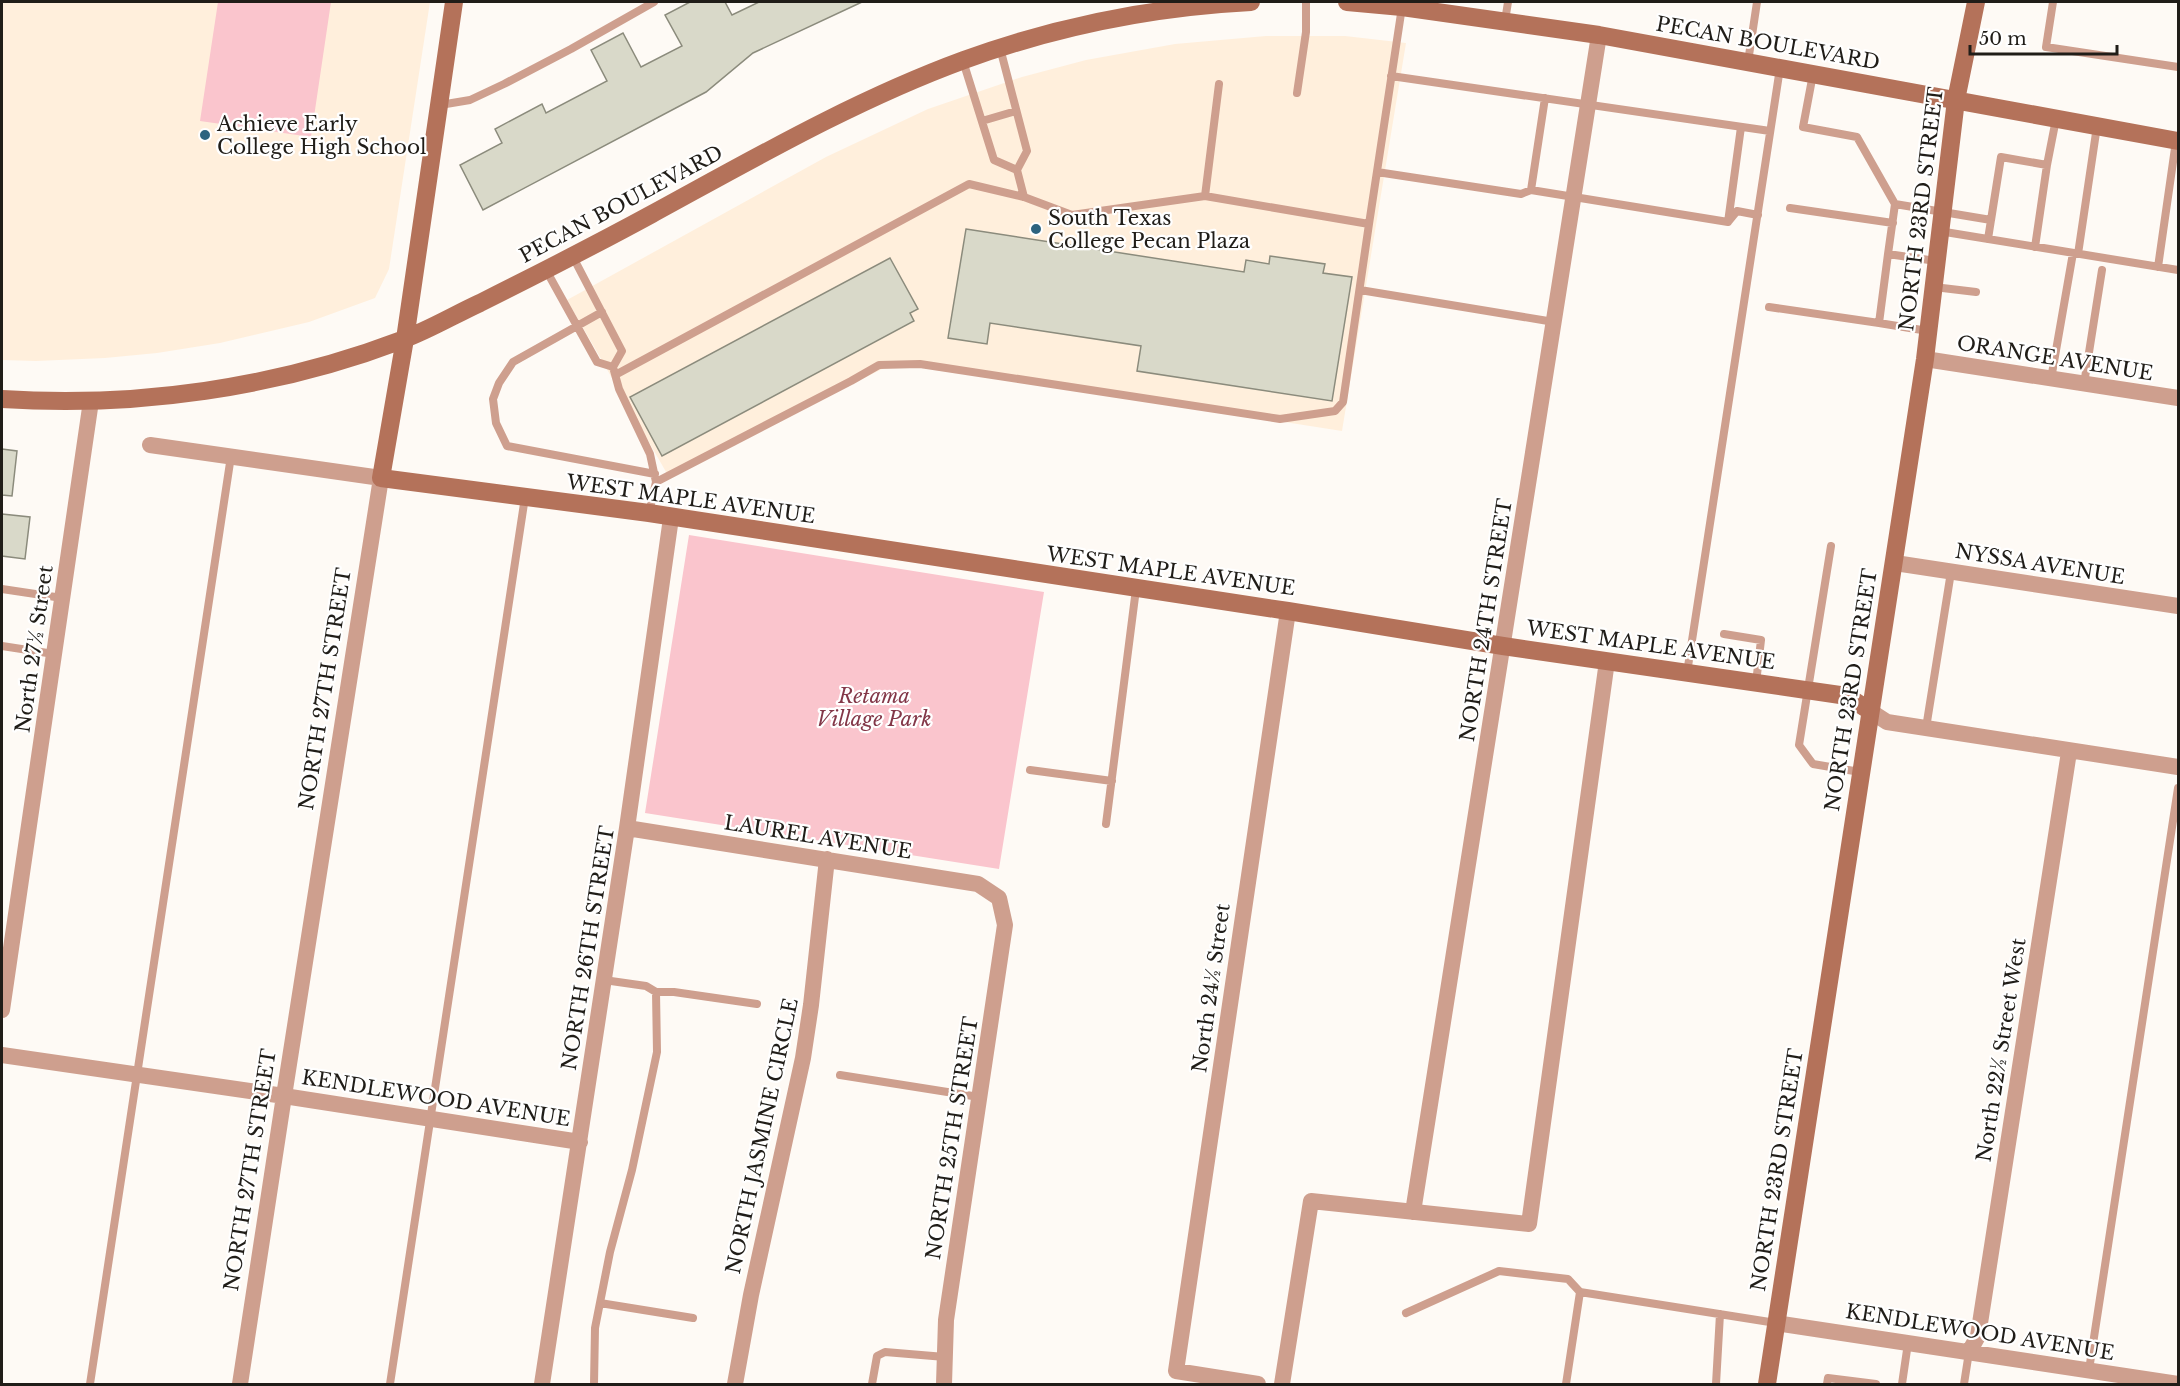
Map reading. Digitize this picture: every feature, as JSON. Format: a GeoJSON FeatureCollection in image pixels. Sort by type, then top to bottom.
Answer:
{"type":"FeatureCollection","features":[{"type":"Feature","properties":{"kind":"main road","name":"NORTH 27TH STREET"},"geometry":{"type":"LineString","coordinates":[[381,478],[405,339],[454,2]]}},
{"type":"Feature","properties":{"kind":"main road","name":"PECAN BOULEVARD"},"geometry":{"type":"LineString","coordinates":[[2,399],[44,402],[91,401],[188,393],[316,369],[405,339],[573,257],[824,123],[913,81],[963,61],[1000,48],[1131,13],[1210,3],[1251,2]]}},
{"type":"Feature","properties":{"kind":"main road","name":"PECAN BOULEVARD"},"geometry":{"type":"LineString","coordinates":[[1347,2],[1402,4],[1599,35],[2177,141]]}},
{"type":"Feature","properties":{"kind":"main road","name":"NORTH 23RD STREET"},"geometry":{"type":"LineString","coordinates":[[1767,1384],[1869,711],[1895,563],[1925,359],[1956,100],[1976,2]]}},
{"type":"Feature","properties":{"kind":"main road","name":"WEST MAPLE AVENUE"},"geometry":{"type":"LineString","coordinates":[[381,478],[649,513],[1503,646],[1847,696],[1869,711]]}},
{"type":"Feature","properties":{"kind":"street","name":"NORTH 24TH STREET"},"geometry":{"type":"LineString","coordinates":[[1413,1212],[1599,35]]}},
{"type":"Feature","properties":{"kind":"street","name":"ORANGE AVENUE"},"geometry":{"type":"LineString","coordinates":[[1925,359],[2178,398]]}},
{"type":"Feature","properties":{"kind":"street","name":"North 27½ Street"},"geometry":{"type":"LineString","coordinates":[[2,1010],[91,401]]}},
{"type":"Feature","properties":{"kind":"street","name":"WEST MAPLE AVENUE"},"geometry":{"type":"LineString","coordinates":[[150,445],[381,478]]}},
{"type":"Feature","properties":{"kind":"street","name":"NORTH 27TH STREET"},"geometry":{"type":"LineString","coordinates":[[240,1384],[381,478]]}},
{"type":"Feature","properties":{"kind":"street","name":"NORTH 26TH STREET"},"geometry":{"type":"LineString","coordinates":[[542,1384],[627,828],[671,518]]}},
{"type":"Feature","properties":{"kind":"street","name":"NYSSA AVENUE"},"geometry":{"type":"LineString","coordinates":[[1895,563],[2178,606]]}},
{"type":"Feature","properties":{"kind":"street","name":"North 24½ Street"},"geometry":{"type":"LineString","coordinates":[[1258,1384],[1176,1371],[1288,611]]}},
{"type":"Feature","properties":{"kind":"street"},"geometry":{"type":"LineString","coordinates":[[1282,1384],[1311,1201],[1529,1224],[1608,662]]}},
{"type":"Feature","properties":{"kind":"street","name":"WEST MAPLE AVENUE"},"geometry":{"type":"LineString","coordinates":[[1869,711],[1887,722],[2069,752],[2178,767]]}},
{"type":"Feature","properties":{"kind":"street","name":"North 22½ Street West"},"geometry":{"type":"LineString","coordinates":[[1969,1352],[1978,1336],[2069,752]]}},
{"type":"Feature","properties":{"kind":"street","name":"LAUREL AVENUE"},"geometry":{"type":"LineString","coordinates":[[627,828],[978,884],[999,898]]}},
{"type":"Feature","properties":{"kind":"street","name":"NORTH JASMINE CIRCLE"},"geometry":{"type":"LineString","coordinates":[[735,1384],[751,1295],[803,1058],[827,859]]}},
{"type":"Feature","properties":{"kind":"street","name":"NORTH 25TH STREET"},"geometry":{"type":"LineString","coordinates":[[944,1384],[946,1320],[1005,924],[999,898]]}},
{"type":"Feature","properties":{"kind":"street","name":"KENDLEWOOD AVENUE"},"geometry":{"type":"LineString","coordinates":[[2,1054],[579,1142]]}},
{"type":"Feature","properties":{"kind":"street","name":"KENDLEWOOD AVENUE"},"geometry":{"type":"LineString","coordinates":[[1776,1323],[2089,1370],[2110,1379],[2178,1384]]}},
{"type":"Feature","properties":{"kind":"lane"},"geometry":{"type":"LineString","coordinates":[[440,105],[470,100],[504,84],[654,2]]}},
{"type":"Feature","properties":{"kind":"lane"},"geometry":{"type":"LineString","coordinates":[[1297,93],[1306,32],[1306,2]]}},
{"type":"Feature","properties":{"kind":"lane"},"geometry":{"type":"LineString","coordinates":[[1505,21],[1508,2]]}},
{"type":"Feature","properties":{"kind":"lane"},"geometry":{"type":"LineString","coordinates":[[1748,62],[1757,2]]}},
{"type":"Feature","properties":{"kind":"lane"},"geometry":{"type":"LineString","coordinates":[[2053,2],[2046,46],[2178,67]]}},
{"type":"Feature","properties":{"kind":"lane"},"geometry":{"type":"LineString","coordinates":[[602,312],[513,362],[499,383],[494,399],[496,423],[507,446],[655,478],[879,365],[920,363],[1280,419],[1335,411],[1343,402],[1402,4]]}},
{"type":"Feature","properties":{"kind":"lane"},"geometry":{"type":"LineString","coordinates":[[1000,48],[1027,152],[1017,170],[1024,196]]}},
{"type":"Feature","properties":{"kind":"lane"},"geometry":{"type":"LineString","coordinates":[[963,61],[994,160],[1017,170]]}},
{"type":"Feature","properties":{"kind":"lane"},"geometry":{"type":"LineString","coordinates":[[1687,673],[1780,68]]}},
{"type":"Feature","properties":{"kind":"lane"},"geometry":{"type":"LineString","coordinates":[[1813,74],[1803,127],[1857,137],[1895,204],[1879,323]]}},
{"type":"Feature","properties":{"kind":"lane"},"geometry":{"type":"LineString","coordinates":[[1391,76],[1770,131]]}},
{"type":"Feature","properties":{"kind":"lane"},"geometry":{"type":"LineString","coordinates":[[1205,196],[1219,84]]}},
{"type":"Feature","properties":{"kind":"lane"},"geometry":{"type":"LineString","coordinates":[[1531,190],[1545,98]]}},
{"type":"Feature","properties":{"kind":"lane"},"geometry":{"type":"LineString","coordinates":[[982,121],[1016,111]]}},
{"type":"Feature","properties":{"kind":"lane"},"geometry":{"type":"LineString","coordinates":[[2035,247],[2056,119]]}},
{"type":"Feature","properties":{"kind":"lane"},"geometry":{"type":"LineString","coordinates":[[2051,379],[2097,126]]}},
{"type":"Feature","properties":{"kind":"lane"},"geometry":{"type":"LineString","coordinates":[[1728,222],[1741,127]]}},
{"type":"Feature","properties":{"kind":"lane"},"geometry":{"type":"LineString","coordinates":[[2158,267],[2177,141]]}},
{"type":"Feature","properties":{"kind":"lane"},"geometry":{"type":"LineString","coordinates":[[1988,239],[2001,157],[2047,165]]}},
{"type":"Feature","properties":{"kind":"lane"},"geometry":{"type":"LineString","coordinates":[[1377,172],[1521,194],[1531,190],[1728,222]]}},
{"type":"Feature","properties":{"kind":"lane"},"geometry":{"type":"LineString","coordinates":[[615,370],[969,184],[1024,196],[1072,215],[1205,196],[1369,224]]}},
{"type":"Feature","properties":{"kind":"lane"},"geometry":{"type":"LineString","coordinates":[[1895,204],[1991,220]]}},
{"type":"Feature","properties":{"kind":"lane"},"geometry":{"type":"LineString","coordinates":[[1790,208],[1893,223]]}},
{"type":"Feature","properties":{"kind":"lane"},"geometry":{"type":"LineString","coordinates":[[1728,222],[1737,211],[1758,214]]}},
{"type":"Feature","properties":{"kind":"lane"},"geometry":{"type":"LineString","coordinates":[[1939,231],[2178,270]]}},
{"type":"Feature","properties":{"kind":"lane"},"geometry":{"type":"LineString","coordinates":[[1888,254],[1937,262]]}},
{"type":"Feature","properties":{"kind":"lane"},"geometry":{"type":"LineString","coordinates":[[573,257],[622,351],[615,370],[619,389],[650,454],[655,478],[649,513]]}},
{"type":"Feature","properties":{"kind":"lane"},"geometry":{"type":"LineString","coordinates":[[546,270],[597,362],[615,370]]}},
{"type":"Feature","properties":{"kind":"lane"},"geometry":{"type":"LineString","coordinates":[[2084,384],[2102,270]]}},
{"type":"Feature","properties":{"kind":"lane"},"geometry":{"type":"LineString","coordinates":[[1934,287],[1976,292]]}},
{"type":"Feature","properties":{"kind":"lane"},"geometry":{"type":"LineString","coordinates":[[1360,290],[1554,322]]}},
{"type":"Feature","properties":{"kind":"lane"},"geometry":{"type":"LineString","coordinates":[[1769,307],[1928,331]]}},
{"type":"Feature","properties":{"kind":"lane"},"geometry":{"type":"LineString","coordinates":[[90,1384],[231,456]]}},
{"type":"Feature","properties":{"kind":"lane"},"geometry":{"type":"LineString","coordinates":[[390,1384],[525,497]]}},
{"type":"Feature","properties":{"kind":"lane"},"geometry":{"type":"LineString","coordinates":[[1831,546],[1799,745],[1813,764],[1860,772]]}},
{"type":"Feature","properties":{"kind":"lane"},"geometry":{"type":"LineString","coordinates":[[1926,728],[1951,572]]}},
{"type":"Feature","properties":{"kind":"lane"},"geometry":{"type":"LineString","coordinates":[[2,589],[62,598]]}},
{"type":"Feature","properties":{"kind":"lane"},"geometry":{"type":"LineString","coordinates":[[1106,824],[1136,589]]}},
{"type":"Feature","properties":{"kind":"lane"},"geometry":{"type":"LineString","coordinates":[[1724,634],[1761,640],[1755,683]]}},
{"type":"Feature","properties":{"kind":"lane"},"geometry":{"type":"LineString","coordinates":[[2,646],[54,654]]}},
{"type":"Feature","properties":{"kind":"lane"},"geometry":{"type":"LineString","coordinates":[[1030,770],[1112,781]]}},
{"type":"Feature","properties":{"kind":"lane"},"geometry":{"type":"LineString","coordinates":[[2089,1370],[2178,788]]}},
{"type":"Feature","properties":{"kind":"lane"},"geometry":{"type":"LineString","coordinates":[[604,980],[646,986],[656,993],[674,992],[757,1004]]}},
{"type":"Feature","properties":{"kind":"lane"},"geometry":{"type":"LineString","coordinates":[[594,1384],[596,1328],[600,1303],[657,1052],[656,993]]}},
{"type":"Feature","properties":{"kind":"lane"},"geometry":{"type":"LineString","coordinates":[[840,1075],[980,1097]]}},
{"type":"Feature","properties":{"kind":"lane"},"geometry":{"type":"LineString","coordinates":[[1407,1313],[1499,1271],[1568,1279],[1580,1292],[1776,1323]]}},
{"type":"Feature","properties":{"kind":"lane"},"geometry":{"type":"LineString","coordinates":[[1566,1384],[1580,1292]]}},
{"type":"Feature","properties":{"kind":"lane"},"geometry":{"type":"LineString","coordinates":[[600,1303],[693,1318]]}},
{"type":"Feature","properties":{"kind":"lane"},"geometry":{"type":"LineString","coordinates":[[1716,1384],[1720,1314]]}},
{"type":"Feature","properties":{"kind":"lane"},"geometry":{"type":"LineString","coordinates":[[1902,1384],[1908,1343]]}},
{"type":"Feature","properties":{"kind":"lane"},"geometry":{"type":"LineString","coordinates":[[872,1384],[877,1356],[885,1352],[945,1357]]}},
{"type":"Feature","properties":{"kind":"lane"},"geometry":{"type":"LineString","coordinates":[[1964,1384],[1969,1352]]}},
{"type":"Feature","properties":{"kind":"lane"},"geometry":{"type":"LineString","coordinates":[[1827,1384],[1828,1378],[1876,1384]]}},
{"type":"Feature","properties":{"kind":"shaded area","name":"Achieve Early College High School"},"geometry":{"type":"Polygon","coordinates":[[[2,2],[430,2],[389,269],[375,298],[309,322],[220,343],[105,358],[2,360],[2,2]]]}},
{"type":"Feature","properties":{"kind":"shaded area","name":"South Texas College Pecan Plaza"},"geometry":{"type":"Polygon","coordinates":[[[1266,36],[1345,36],[1406,43],[1342,431],[918,365],[888,366],[669,477],[567,300],[826,157],[928,109],[1022,77],[1086,60],[1175,44],[1266,36]]]}},
{"type":"Feature","properties":{"kind":"green space"},"geometry":{"type":"Polygon","coordinates":[[[218,2],[331,2],[311,137],[200,121],[218,2]]]}},
{"type":"Feature","properties":{"kind":"green space","name":"Retama Village Park"},"geometry":{"type":"Polygon","coordinates":[[[689,535],[1044,592],[999,869],[645,813],[689,535]]]}},
{"type":"Feature","properties":{"kind":"building"},"geometry":{"type":"Polygon","coordinates":[[[690,2],[725,2],[732,15],[759,2],[862,2],[753,53],[706,92],[483,210],[460,165],[502,143],[495,129],[542,104],[546,113],[607,81],[591,50],[623,33],[641,67],[682,46],[665,15],[690,2]]]}},
{"type":"Feature","properties":{"kind":"building"},"geometry":{"type":"Polygon","coordinates":[[[966,229],[1244,272],[1246,260],[1269,264],[1270,256],[1325,264],[1323,273],[1352,277],[1332,401],[1137,371],[1141,346],[990,323],[987,344],[948,338],[966,229]]]}},
{"type":"Feature","properties":{"kind":"building"},"geometry":{"type":"Polygon","coordinates":[[[890,258],[918,309],[910,313],[914,321],[662,456],[630,397],[890,258]]]}},
{"type":"Feature","properties":{"kind":"building"},"geometry":{"type":"Polygon","coordinates":[[[2,449],[17,451],[12,496],[2,495],[2,449]]]}},
{"type":"Feature","properties":{"kind":"building"},"geometry":{"type":"Polygon","coordinates":[[[2,514],[30,517],[25,559],[2,556],[2,514]]]}},
{"type":"Feature","properties":{"kind":"place","name":"Achieve Early College High School"},"geometry":{"type":"Point","coordinates":[205,135]}},
{"type":"Feature","properties":{"kind":"place","name":"South Texas College Pecan Plaza"},"geometry":{"type":"Point","coordinates":[1036,229]}}]}
